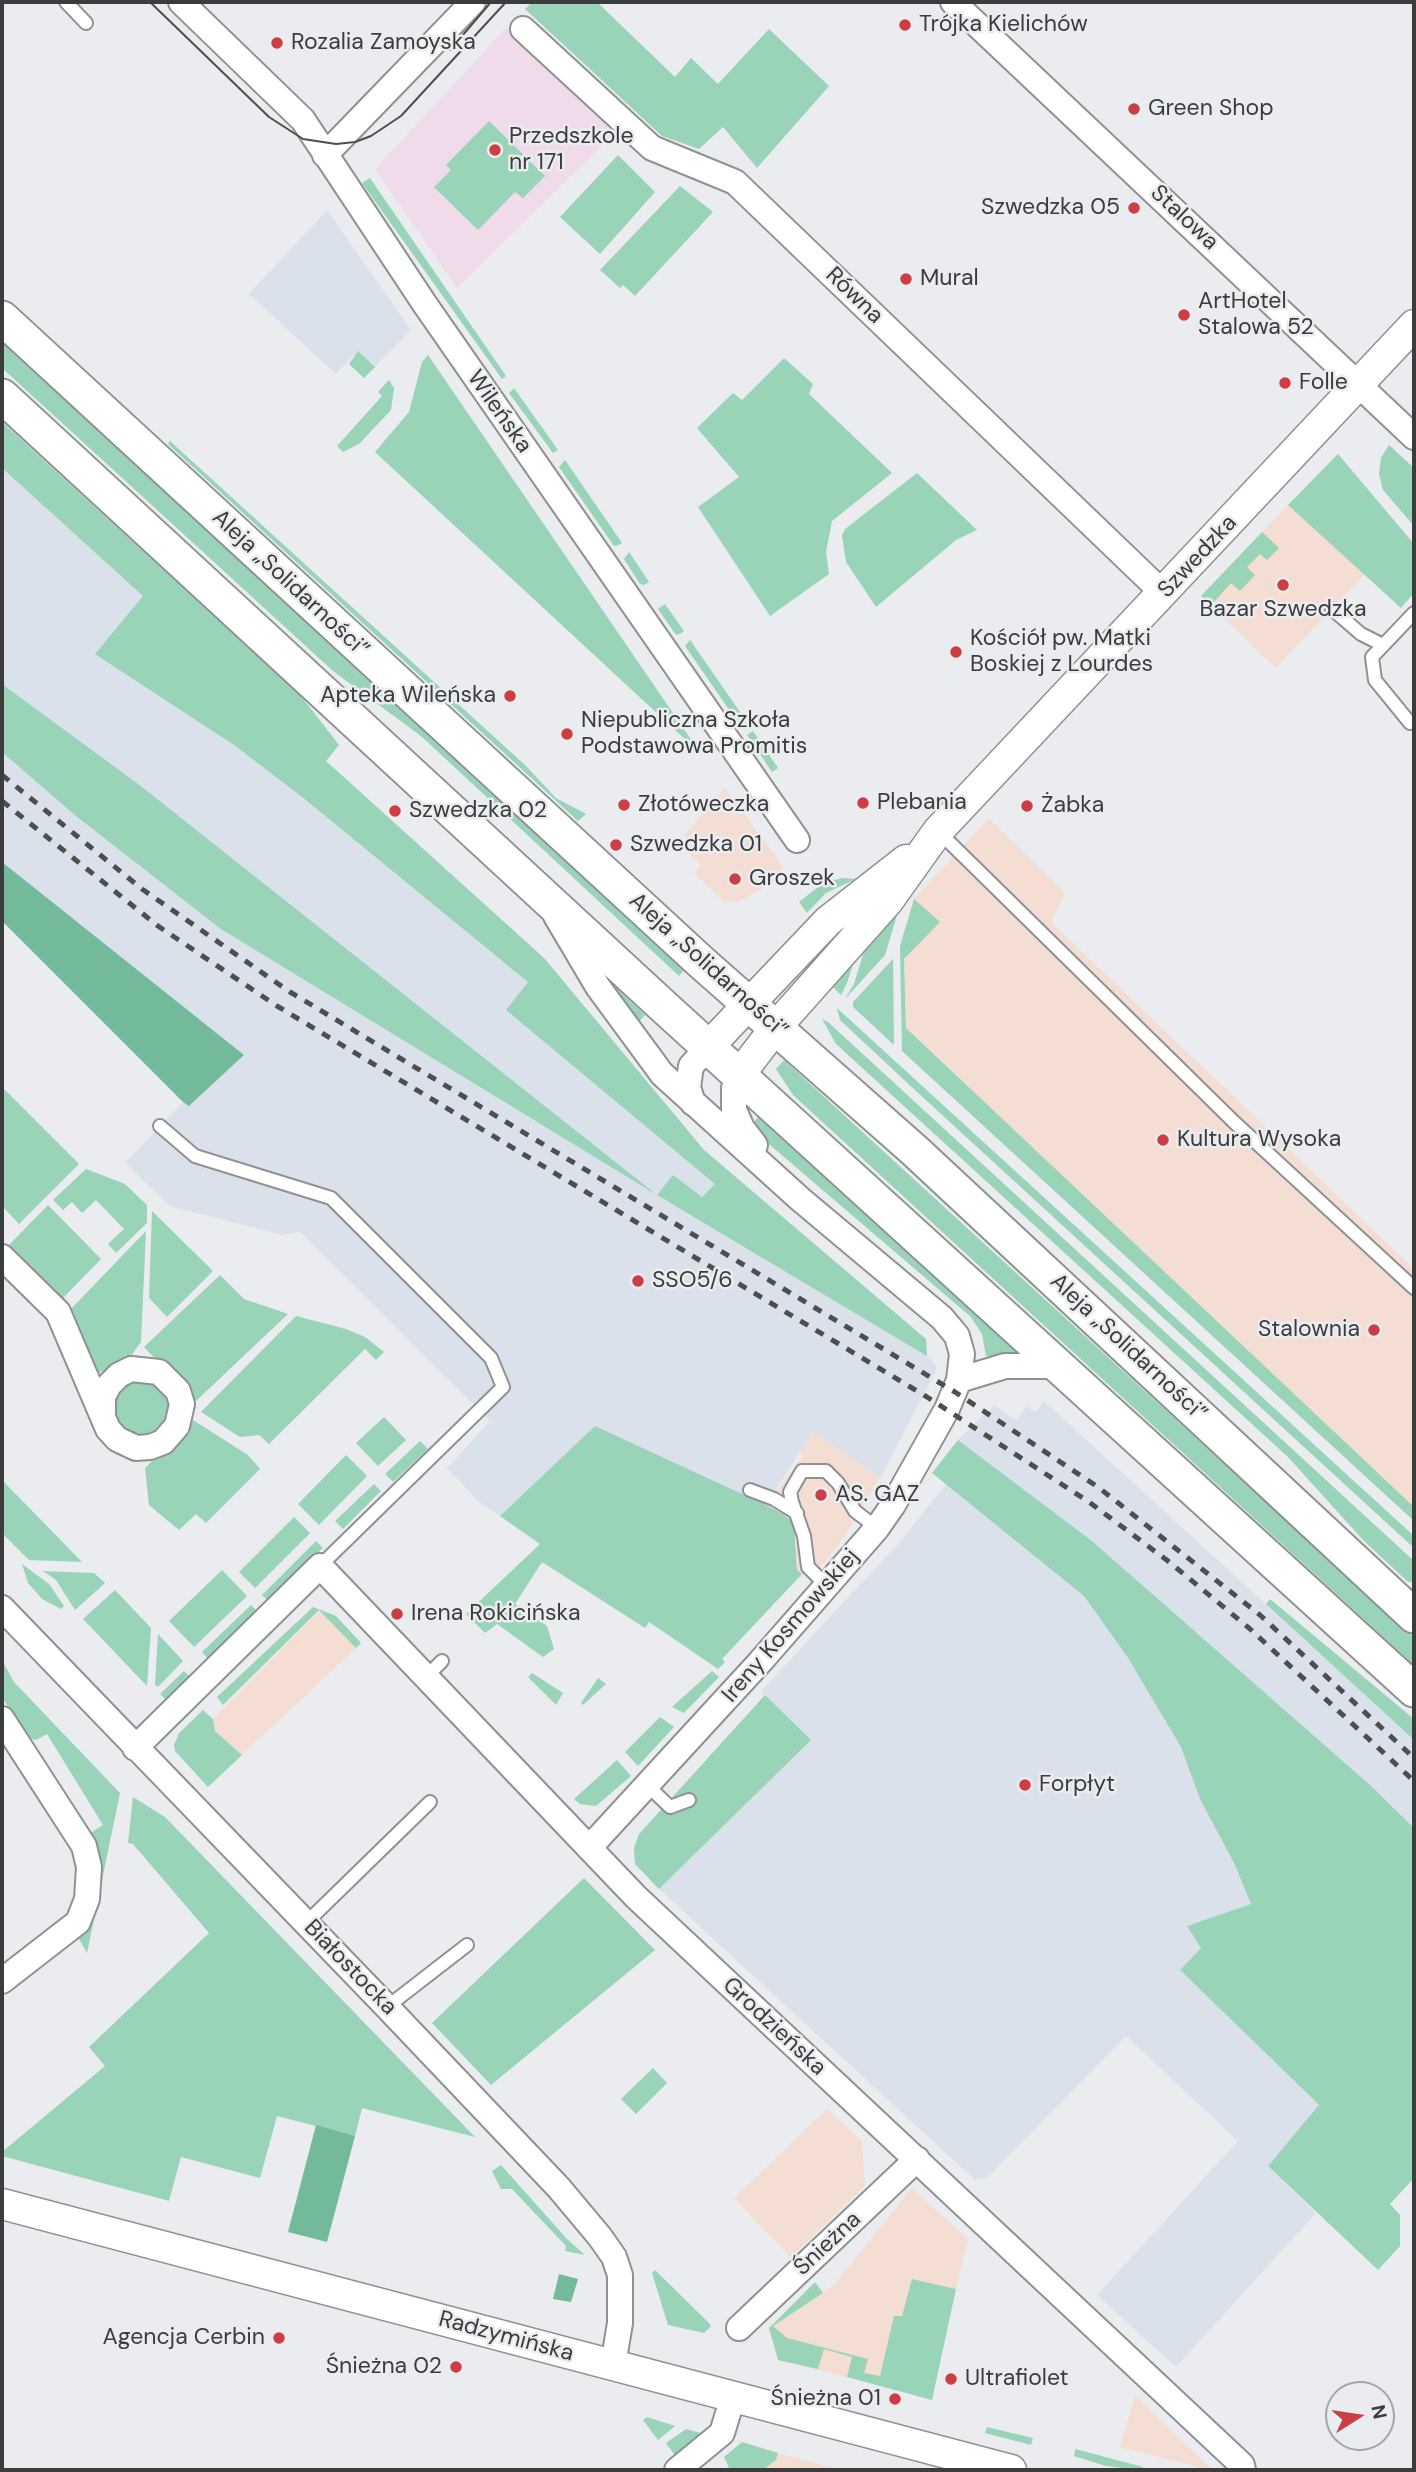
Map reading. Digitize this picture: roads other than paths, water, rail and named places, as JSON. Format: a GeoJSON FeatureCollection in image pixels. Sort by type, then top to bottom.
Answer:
{"type":"FeatureCollection","features":[{"type":"Feature","properties":{"kind":"main road","name":"Aleja „Solidarności”"},"geometry":{"type":"LineString","coordinates":[[2,318],[984,1215],[1414,1616]]}},
{"type":"Feature","properties":{"kind":"main road"},"geometry":{"type":"LineString","coordinates":[[2,396],[1414,1690]]}},
{"type":"Feature","properties":{"kind":"street","name":"Wileńska"},"geometry":{"type":"LineString","coordinates":[[181,2],[303,120],[417,293],[797,841]]}},
{"type":"Feature","properties":{"kind":"street"},"geometry":{"type":"LineString","coordinates":[[325,155],[473,2]]}},
{"type":"Feature","properties":{"kind":"street","name":"Stalowa"},"geometry":{"type":"LineString","coordinates":[[953,2],[1414,437]]}},
{"type":"Feature","properties":{"kind":"street","name":"Równa"},"geometry":{"type":"LineString","coordinates":[[523,29],[652,148],[735,182],[1164,594]]}},
{"type":"Feature","properties":{"kind":"street","name":"Szwedzka"},"geometry":{"type":"LineString","coordinates":[[740,1074],[776,1027],[888,901],[931,840],[1414,326]]}},
{"type":"Feature","properties":{"kind":"street","name":"Szwedzka"},"geometry":{"type":"LineString","coordinates":[[709,1046],[828,921],[931,840]]}},
{"type":"Feature","properties":{"kind":"street"},"geometry":{"type":"LineString","coordinates":[[539,888],[598,987],[662,1074],[800,1199],[951,1327],[960,1345],[959,1380],[1005,1366],[1059,1366]]}},
{"type":"Feature","properties":{"kind":"street"},"geometry":{"type":"LineString","coordinates":[[693,1103],[688,1087],[691,1066],[709,1046]]}},
{"type":"Feature","properties":{"kind":"street"},"geometry":{"type":"LineString","coordinates":[[740,1074],[733,1099],[737,1119],[800,1199]]}},
{"type":"Feature","properties":{"kind":"street"},"geometry":{"type":"LineString","coordinates":[[2,1257],[58,1312],[103,1416]]}},
{"type":"Feature","properties":{"kind":"street","name":"Ireny Kosmowskiej"},"geometry":{"type":"LineString","coordinates":[[589,1848],[648,1786],[877,1528],[934,1436],[959,1380]]}},
{"type":"Feature","properties":{"kind":"street"},"geometry":{"type":"LineString","coordinates":[[135,1748],[320,1566]]}},
{"type":"Feature","properties":{"kind":"street","name":"Grodzieńska"},"geometry":{"type":"LineString","coordinates":[[320,1566],[434,1669],[589,1848],[636,1897],[1242,2465],[1244,2470]]}},
{"type":"Feature","properties":{"kind":"street","name":"Białostocka"},"geometry":{"type":"LineString","coordinates":[[3,1611],[307,1922],[559,2188],[614,2257],[620,2275],[620,2305],[613,2365]]}},
{"type":"Feature","properties":{"kind":"street"},"geometry":{"type":"LineString","coordinates":[[2,1719],[80,1840],[89,1867],[87,1899],[78,1922],[2,1981]]}},
{"type":"Feature","properties":{"kind":"street","name":"Śnieżna"},"geometry":{"type":"LineString","coordinates":[[739,2329],[917,2159]]}},
{"type":"Feature","properties":{"kind":"street","name":"Radzymińska"},"geometry":{"type":"LineString","coordinates":[[2,2204],[1010,2470]]}},
{"type":"Feature","properties":{"kind":"street"},"geometry":{"type":"LineString","coordinates":[[677,2470],[705,2462],[722,2433],[733,2397]]}},
{"type":"Feature","properties":{"kind":"lane"},"geometry":{"type":"LineString","coordinates":[[66,2],[86,23]]}},
{"type":"Feature","properties":{"kind":"lane"},"geometry":{"type":"LineString","coordinates":[[1332,609],[1361,634],[1383,645]]}},
{"type":"Feature","properties":{"kind":"lane"},"geometry":{"type":"LineString","coordinates":[[1410,723],[1375,680],[1372,657],[1414,613]]}},
{"type":"Feature","properties":{"kind":"lane"},"geometry":{"type":"LineString","coordinates":[[931,840],[1414,1289]]}},
{"type":"Feature","properties":{"kind":"lane"},"geometry":{"type":"LineString","coordinates":[[160,1126],[195,1156],[331,1198],[491,1358],[503,1387],[320,1566]]}},
{"type":"Feature","properties":{"kind":"lane"},"geometry":{"type":"LineString","coordinates":[[827,1587],[808,1567],[804,1535],[790,1492],[802,1471],[826,1471],[838,1483],[855,1511],[877,1528]]}},
{"type":"Feature","properties":{"kind":"lane"},"geometry":{"type":"LineString","coordinates":[[750,1490],[771,1493],[797,1513]]}},
{"type":"Feature","properties":{"kind":"lane"},"geometry":{"type":"LineString","coordinates":[[648,1786],[670,1807],[689,1800]]}},
{"type":"Feature","properties":{"kind":"lane"},"geometry":{"type":"LineString","coordinates":[[307,1922],[430,1802]]}},
{"type":"Feature","properties":{"kind":"lane"},"geometry":{"type":"LineString","coordinates":[[387,2007],[467,1945]]}},
{"type":"Feature","properties":{"kind":"tram line"},"geometry":{"type":"LineString","coordinates":[[150,2],[269,117],[303,139],[336,144],[355,142],[371,136],[401,116],[506,2]]}},
{"type":"Feature","properties":{"kind":"tram line"},"geometry":{"type":"LineString","coordinates":[[450,50],[491,2]]}},
{"type":"Feature","properties":{"kind":"railway"},"geometry":{"type":"LineString","coordinates":[[2,775],[142,889],[290,992],[955,1392],[1098,1487],[1260,1615],[1414,1758]]}},
{"type":"Feature","properties":{"kind":"railway"},"geometry":{"type":"LineString","coordinates":[[2,801],[158,926],[277,1006],[927,1397],[1089,1502],[1168,1561],[1249,1628],[1414,1781]]}},
{"type":"Feature","properties":{"kind":"place","name":"Trójka Kielichów"},"geometry":{"type":"Point","coordinates":[905,25]}},
{"type":"Feature","properties":{"kind":"place","name":"Rozalia Zamoyska"},"geometry":{"type":"Point","coordinates":[277,43]}},
{"type":"Feature","properties":{"kind":"place","name":"Green Shop"},"geometry":{"type":"Point","coordinates":[1134,109]}},
{"type":"Feature","properties":{"kind":"place","name":"Przedszkole nr 171"},"geometry":{"type":"Point","coordinates":[495,150]}},
{"type":"Feature","properties":{"kind":"place","name":"Szwedzka 05"},"geometry":{"type":"Point","coordinates":[1134,208]}},
{"type":"Feature","properties":{"kind":"place","name":"Mural"},"geometry":{"type":"Point","coordinates":[906,279]}},
{"type":"Feature","properties":{"kind":"place","name":"ArtHotel Stalowa 52"},"geometry":{"type":"Point","coordinates":[1184,315]}},
{"type":"Feature","properties":{"kind":"place","name":"Folle"},"geometry":{"type":"Point","coordinates":[1285,383]}},
{"type":"Feature","properties":{"kind":"place","name":"Bazar Szwedzka"},"geometry":{"type":"Point","coordinates":[1283,585]}},
{"type":"Feature","properties":{"kind":"place","name":"Kościół pw. Matki Boskiej z Lourdes"},"geometry":{"type":"Point","coordinates":[956,652]}},
{"type":"Feature","properties":{"kind":"place","name":"Apteka Wileńska"},"geometry":{"type":"Point","coordinates":[510,696]}},
{"type":"Feature","properties":{"kind":"place","name":"Niepubliczna Szkoła Podstawowa Promitis"},"geometry":{"type":"Point","coordinates":[567,734]}},
{"type":"Feature","properties":{"kind":"place","name":"Plebania"},"geometry":{"type":"Point","coordinates":[863,803]}},
{"type":"Feature","properties":{"kind":"place","name":"Złotóweczka"},"geometry":{"type":"Point","coordinates":[624,805]}},
{"type":"Feature","properties":{"kind":"place","name":"Żabka"},"geometry":{"type":"Point","coordinates":[1027,806]}},
{"type":"Feature","properties":{"kind":"place","name":"Szwedzka 02"},"geometry":{"type":"Point","coordinates":[395,811]}},
{"type":"Feature","properties":{"kind":"place","name":"Szwedzka 01"},"geometry":{"type":"Point","coordinates":[616,845]}},
{"type":"Feature","properties":{"kind":"place","name":"Groszek"},"geometry":{"type":"Point","coordinates":[735,879]}},
{"type":"Feature","properties":{"kind":"place","name":"Kultura Wysoka"},"geometry":{"type":"Point","coordinates":[1163,1140]}},
{"type":"Feature","properties":{"kind":"place","name":"SSO5/6"},"geometry":{"type":"Point","coordinates":[638,1281]}},
{"type":"Feature","properties":{"kind":"place","name":"Stalownia"},"geometry":{"type":"Point","coordinates":[1374,1330]}},
{"type":"Feature","properties":{"kind":"place","name":"AS. GAZ"},"geometry":{"type":"Point","coordinates":[821,1495]}},
{"type":"Feature","properties":{"kind":"place","name":"Irena Rokicińska"},"geometry":{"type":"Point","coordinates":[397,1614]}},
{"type":"Feature","properties":{"kind":"place","name":"Forpłyt"},"geometry":{"type":"Point","coordinates":[1025,1785]}},
{"type":"Feature","properties":{"kind":"place","name":"Agencja Cerbin"},"geometry":{"type":"Point","coordinates":[279,2338]}},
{"type":"Feature","properties":{"kind":"place","name":"Śnieżna 02"},"geometry":{"type":"Point","coordinates":[456,2367]}},
{"type":"Feature","properties":{"kind":"place","name":"Ultrafiolet"},"geometry":{"type":"Point","coordinates":[951,2379]}},
{"type":"Feature","properties":{"kind":"place","name":"Śnieżna 01"},"geometry":{"type":"Point","coordinates":[895,2399]}}]}
